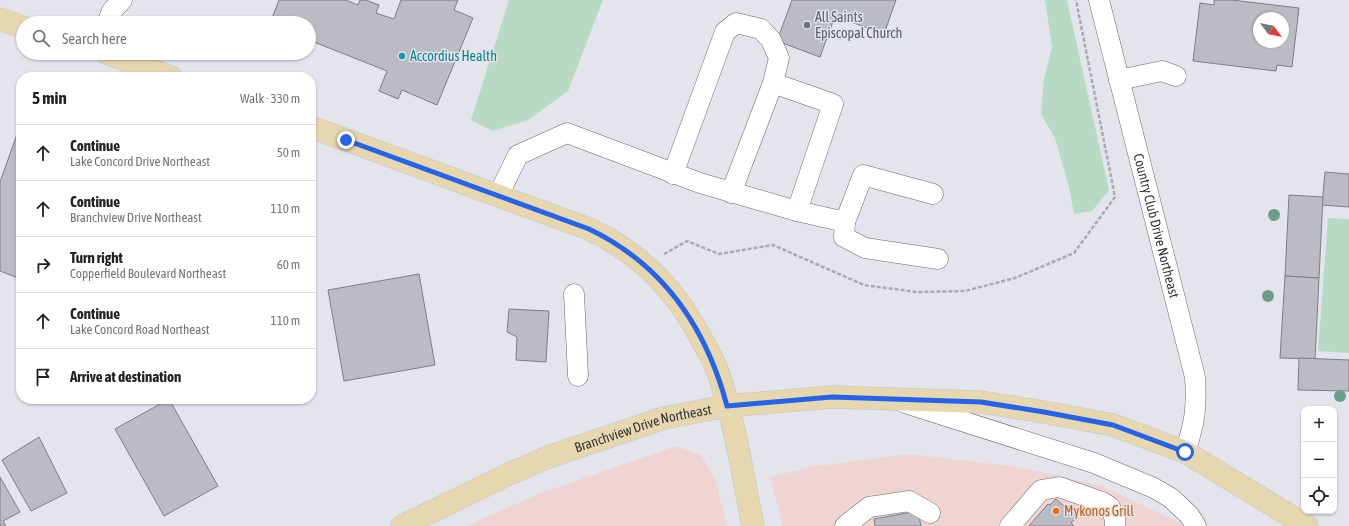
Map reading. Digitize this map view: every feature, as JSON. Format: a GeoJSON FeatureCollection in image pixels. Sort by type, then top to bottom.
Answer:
{"type":"FeatureCollection","features":[{"type":"Feature","properties":{"kind":"main road"},"geometry":{"type":"LineString","coordinates":[[0,19],[16,25]]}},
{"type":"Feature","properties":{"kind":"main road"},"geometry":{"type":"LineString","coordinates":[[125,60],[157,72]]}},
{"type":"Feature","properties":{"kind":"main road"},"geometry":{"type":"LineString","coordinates":[[316,129],[589,229],[611,239],[647,265],[671,291],[688,314],[719,374],[753,526]]}},
{"type":"Feature","properties":{"kind":"main road","name":"Branchview Drive Northeast"},"geometry":{"type":"LineString","coordinates":[[402,526],[506,475],[550,456],[664,418],[727,406],[832,397],[981,402],[1113,425],[1185,452],[1308,526]]}},
{"type":"Feature","properties":{"kind":"street"},"geometry":{"type":"LineString","coordinates":[[110,16],[112,11],[122,0]]}},
{"type":"Feature","properties":{"kind":"street","name":"Country Club Drive Northeast"},"geometry":{"type":"LineString","coordinates":[[1099,0],[1195,377],[1196,411],[1185,452]]}},
{"type":"Feature","properties":{"kind":"street"},"geometry":{"type":"LineString","coordinates":[[673,174],[725,32],[736,23],[761,29],[771,40],[779,58],[773,83],[730,193]]}},
{"type":"Feature","properties":{"kind":"street"},"geometry":{"type":"LineString","coordinates":[[1119,80],[1162,71],[1176,76]]}},
{"type":"Feature","properties":{"kind":"street"},"geometry":{"type":"LineString","coordinates":[[773,83],[833,104],[796,211]]}},
{"type":"Feature","properties":{"kind":"street"},"geometry":{"type":"LineString","coordinates":[[498,196],[518,155],[567,133],[673,174],[730,193],[796,211],[845,222]]}},
{"type":"Feature","properties":{"kind":"street"},"geometry":{"type":"LineString","coordinates":[[933,194],[864,175],[845,222],[844,236],[865,248],[938,259]]}},
{"type":"Feature","properties":{"kind":"street"},"geometry":{"type":"LineString","coordinates":[[574,294],[578,376]]}},
{"type":"Feature","properties":{"kind":"street"},"geometry":{"type":"LineString","coordinates":[[890,398],[1094,463],[1154,488],[1171,498],[1189,515],[1196,526]]}},
{"type":"Feature","properties":{"kind":"street"},"geometry":{"type":"LineString","coordinates":[[1010,526],[1041,490],[1059,487],[1102,502],[1110,507],[1116,526]]}},
{"type":"Feature","properties":{"kind":"street"},"geometry":{"type":"LineString","coordinates":[[845,526],[869,507],[909,501],[930,513]]}},
{"type":"Feature","properties":{"kind":"path"},"geometry":{"type":"LineString","coordinates":[[647,265],[687,241],[719,254],[773,245],[864,284],[917,292],[938,292],[965,291],[1015,278],[1074,253],[1115,196],[1076,0]]}},
{"type":"Feature","properties":{"kind":"shaded area"},"geometry":{"type":"Polygon","coordinates":[[[676,446],[701,455],[715,479],[727,526],[466,526],[536,495],[676,446]]]}},
{"type":"Feature","properties":{"kind":"shaded area"},"geometry":{"type":"Polygon","coordinates":[[[909,454],[1018,467],[1102,486],[1186,526],[783,526],[770,477],[811,467],[909,454]]]}},
{"type":"Feature","properties":{"kind":"green space"},"geometry":{"type":"Polygon","coordinates":[[[509,0],[603,0],[568,91],[528,120],[493,131],[471,120],[509,0]]]}},
{"type":"Feature","properties":{"kind":"green space"},"geometry":{"type":"Polygon","coordinates":[[[1045,0],[1067,0],[1109,190],[1092,211],[1074,214],[1069,187],[1055,138],[1041,114],[1044,79],[1052,47],[1045,0]]]}},
{"type":"Feature","properties":{"kind":"green space"},"geometry":{"type":"Polygon","coordinates":[[[1328,218],[1349,219],[1349,353],[1318,351],[1328,218]]]}},
{"type":"Feature","properties":{"kind":"building","name":"Accordius Health"},"geometry":{"type":"Polygon","coordinates":[[[279,0],[346,0],[358,5],[360,0],[366,0],[379,5],[376,13],[394,19],[401,0],[458,0],[454,10],[473,18],[437,105],[402,90],[398,99],[379,91],[387,71],[316,43],[316,16],[273,16],[279,0]]]}},
{"type":"Feature","properties":{"kind":"building","name":"All Saints Episcopal Church"},"geometry":{"type":"Polygon","coordinates":[[[792,0],[896,0],[884,34],[835,16],[820,57],[777,41],[792,0]]]}},
{"type":"Feature","properties":{"kind":"building"},"geometry":{"type":"Polygon","coordinates":[[[1214,0],[1232,0],[1299,8],[1292,67],[1277,65],[1276,71],[1193,61],[1200,3],[1214,5],[1214,0]]]}},
{"type":"Feature","properties":{"kind":"building"},"geometry":{"type":"Polygon","coordinates":[[[16,137],[16,277],[0,271],[0,182],[16,137]]]}},
{"type":"Feature","properties":{"kind":"building"},"geometry":{"type":"Polygon","coordinates":[[[1325,172],[1349,174],[1349,207],[1322,205],[1325,172]]]}},
{"type":"Feature","properties":{"kind":"building"},"geometry":{"type":"Polygon","coordinates":[[[1289,195],[1323,197],[1319,278],[1285,276],[1289,195]]]}},
{"type":"Feature","properties":{"kind":"building"},"geometry":{"type":"Polygon","coordinates":[[[419,274],[435,365],[344,381],[328,290],[419,274]]]}},
{"type":"Feature","properties":{"kind":"building"},"geometry":{"type":"Polygon","coordinates":[[[1285,276],[1319,278],[1315,359],[1280,358],[1285,276]]]}},
{"type":"Feature","properties":{"kind":"building"},"geometry":{"type":"Polygon","coordinates":[[[509,309],[549,311],[546,362],[516,360],[517,337],[507,332],[509,309]]]}},
{"type":"Feature","properties":{"kind":"building"},"geometry":{"type":"Polygon","coordinates":[[[1299,358],[1349,360],[1349,391],[1298,390],[1299,358]]]}},
{"type":"Feature","properties":{"kind":"building"},"geometry":{"type":"Polygon","coordinates":[[[160,404],[172,404],[218,486],[164,516],[115,429],[160,404]]]}},
{"type":"Feature","properties":{"kind":"building"},"geometry":{"type":"Polygon","coordinates":[[[39,437],[67,493],[31,511],[2,460],[39,437]]]}},
{"type":"Feature","properties":{"kind":"building"},"geometry":{"type":"Polygon","coordinates":[[[0,477],[20,512],[3,521],[6,526],[0,526],[0,477]]]}},
{"type":"Feature","properties":{"kind":"building","name":"Mykonos Grill"},"geometry":{"type":"Polygon","coordinates":[[[1056,499],[1077,517],[1071,523],[1074,526],[1029,526],[1048,504],[1050,505],[1056,499]]]}},
{"type":"Feature","properties":{"kind":"building"},"geometry":{"type":"Polygon","coordinates":[[[918,511],[921,526],[875,526],[874,519],[918,511]]]}},
{"type":"Feature","properties":{"kind":"place","name":"All Saints Episcopal Church"},"geometry":{"type":"Point","coordinates":[807,25]}},
{"type":"Feature","properties":{"kind":"place","name":"Accordius Health"},"geometry":{"type":"Point","coordinates":[402,56]}},
{"type":"Feature","properties":{"kind":"place","name":"Mykonos Grill"},"geometry":{"type":"Point","coordinates":[1056,511]}},
{"type":"Feature","properties":{"kind":"route"},"geometry":{"type":"LineString","coordinates":[[346,140],[589,229],[611,239],[624,248],[647,265],[671,291],[688,314],[719,374],[727,406],[832,397],[981,402],[1113,425],[1185,452]]}}]}
